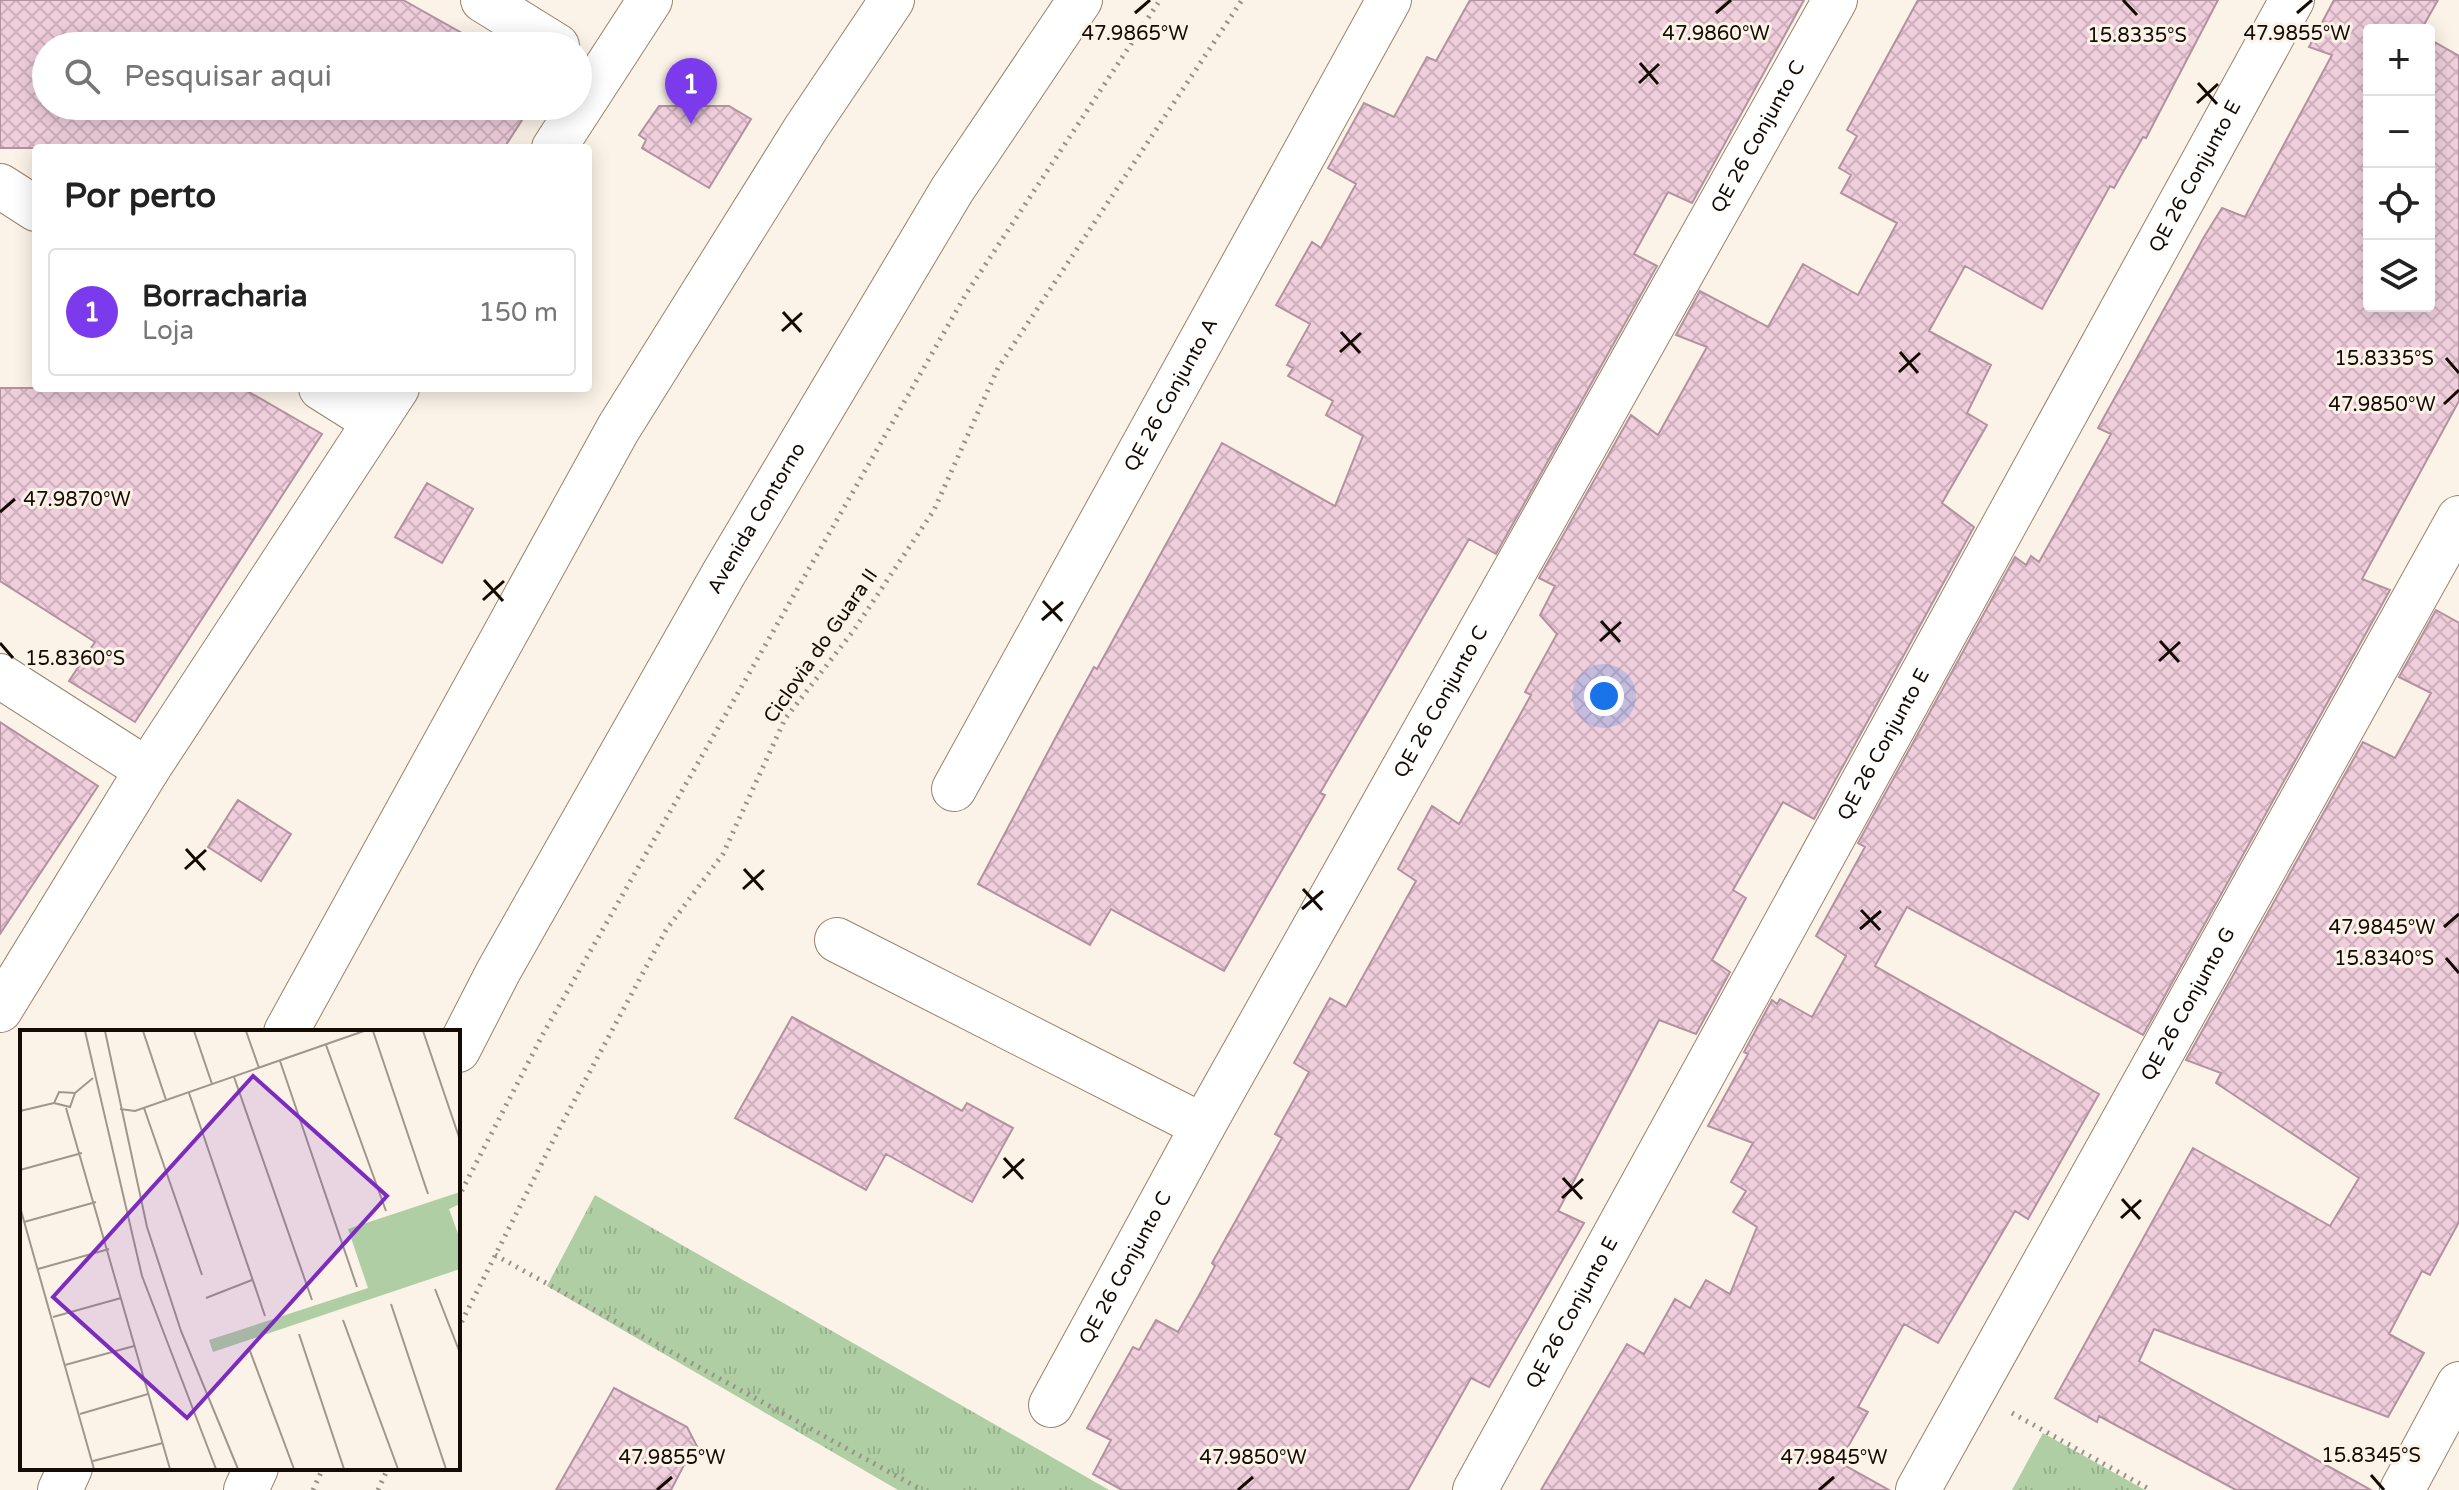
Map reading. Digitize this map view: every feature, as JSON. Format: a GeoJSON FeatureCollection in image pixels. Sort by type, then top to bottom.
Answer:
{"type":"FeatureCollection","features":[{"type":"Feature","properties":{"kind":"street"},"geometry":{"type":"LineString","coordinates":[[483,0],[534,32]]}},
{"type":"Feature","properties":{"kind":"street"},"geometry":{"type":"LineString","coordinates":[[592,65],[650,0]]}},
{"type":"Feature","properties":{"kind":"street"},"geometry":{"type":"LineString","coordinates":[[287,1030],[618,429],[806,128],[892,0]]}},
{"type":"Feature","properties":{"kind":"street","name":"Avenida Contorno"},"geometry":{"type":"LineString","coordinates":[[460,1046],[505,959],[741,546],[952,190],[1080,0]]}},
{"type":"Feature","properties":{"kind":"street","name":"QE 26 Conjunto A"},"geometry":{"type":"LineString","coordinates":[[954,789],[1389,0]]}},
{"type":"Feature","properties":{"kind":"street","name":"QE 26 Conjunto C"},"geometry":{"type":"LineString","coordinates":[[1051,1405],[1203,1126],[1835,0]]}},
{"type":"Feature","properties":{"kind":"street","name":"QE 26 Conjunto E"},"geometry":{"type":"LineString","coordinates":[[1475,1490],[2292,0]]}},
{"type":"Feature","properties":{"kind":"street"},"geometry":{"type":"LineString","coordinates":[[556,144],[566,120]]}},
{"type":"Feature","properties":{"kind":"street"},"geometry":{"type":"LineString","coordinates":[[0,186],[32,206]]}},
{"type":"Feature","properties":{"kind":"street"},"geometry":{"type":"LineString","coordinates":[[0,1010],[147,770],[386,405],[336,392]]}},
{"type":"Feature","properties":{"kind":"street","name":"QE 26 Conjunto G"},"geometry":{"type":"LineString","coordinates":[[1918,1490],[2459,518]]}},
{"type":"Feature","properties":{"kind":"street"},"geometry":{"type":"LineString","coordinates":[[0,676],[147,770]]}},
{"type":"Feature","properties":{"kind":"street"},"geometry":{"type":"LineString","coordinates":[[837,940],[1203,1126]]}},
{"type":"Feature","properties":{"kind":"street"},"geometry":{"type":"LineString","coordinates":[[2402,1490],[2459,1384]]}},
{"type":"Feature","properties":{"kind":"street"},"geometry":{"type":"LineString","coordinates":[[60,1490],[69,1470]]}},
{"type":"Feature","properties":{"kind":"street"},"geometry":{"type":"LineString","coordinates":[[246,1490],[255,1470]]}},
{"type":"Feature","properties":{"kind":"path"},"geometry":{"type":"LineString","coordinates":[[460,1194],[551,1020],[966,294],[1160,0]]}},
{"type":"Feature","properties":{"kind":"path","name":"Ciclovia do Guara II"},"geometry":{"type":"LineString","coordinates":[[460,1325],[666,930],[723,854],[785,719],[854,630],[934,510],[998,368],[1242,0]]}},
{"type":"Feature","properties":{"kind":"path"},"geometry":{"type":"LineString","coordinates":[[495,1255],[922,1490]]}},
{"type":"Feature","properties":{"kind":"path"},"geometry":{"type":"LineString","coordinates":[[1973,1391],[2151,1490]]}},
{"type":"Feature","properties":{"kind":"path"},"geometry":{"type":"LineString","coordinates":[[313,1490],[322,1470]]}},
{"type":"Feature","properties":{"kind":"path"},"geometry":{"type":"LineString","coordinates":[[378,1490],[387,1470]]}},
{"type":"Feature","properties":{"kind":"green space"},"geometry":{"type":"Polygon","coordinates":[[[595,1195],[1109,1490],[898,1490],[547,1286],[595,1195]]]}},
{"type":"Feature","properties":{"kind":"green space"},"geometry":{"type":"Polygon","coordinates":[[[2043,1433],[2145,1490],[2012,1490],[2043,1433]]]}},
{"type":"Feature","properties":{"kind":"building"},"geometry":{"type":"Polygon","coordinates":[[[0,0],[403,0],[460,32],[32,32],[32,120],[522,120],[507,144],[32,144],[32,148],[0,148],[0,0]]]}},
{"type":"Feature","properties":{"kind":"building"},"geometry":{"type":"Polygon","coordinates":[[[1470,0],[1804,0],[1692,203],[1668,192],[1634,254],[1657,266],[1496,554],[1469,539],[1320,793],[1325,795],[1224,971],[1111,909],[1090,945],[978,884],[1094,667],[1097,669],[1222,443],[1335,506],[1363,436],[1326,415],[1333,401],[1288,376],[1293,368],[1287,365],[1310,324],[1276,305],[1312,242],[1321,248],[1356,184],[1328,168],[1364,103],[1394,117],[1427,57],[1436,61],[1470,0]]]}},
{"type":"Feature","properties":{"kind":"building"},"geometry":{"type":"Polygon","coordinates":[[[1918,0],[2218,0],[2146,138],[2143,137],[2114,188],[2110,186],[2042,309],[1965,266],[1929,331],[1991,365],[1967,413],[1987,425],[1942,503],[1974,527],[1814,819],[1783,802],[1733,890],[1746,898],[1712,960],[1730,972],[1696,1034],[1659,1020],[1558,1211],[1584,1223],[1489,1387],[1471,1378],[1408,1490],[1122,1490],[1093,1474],[1111,1440],[1087,1428],[1133,1347],[1139,1350],[1156,1320],[1178,1332],[1215,1266],[1212,1263],[1282,1138],[1275,1134],[1309,1072],[1294,1063],[1330,998],[1346,1007],[1416,881],[1398,869],[1432,806],[1459,824],[1531,695],[1525,692],[1557,634],[1540,615],[1555,586],[1539,578],[1631,415],[1658,435],[1707,347],[1676,335],[1700,291],[1768,327],[1803,264],[1858,295],[1897,223],[1841,193],[1851,175],[1839,168],[1857,136],[1847,130],[1918,0]]]}},
{"type":"Feature","properties":{"kind":"building"},"geometry":{"type":"Polygon","coordinates":[[[2334,0],[2438,0],[2424,24],[2363,24],[2363,312],[2435,312],[2435,42],[2459,56],[2459,401],[2362,579],[2390,590],[2143,1035],[1907,907],[1875,966],[2099,1094],[2028,1219],[2015,1211],[1938,1343],[1904,1324],[1858,1407],[1868,1412],[1839,1462],[1889,1490],[1541,1490],[1627,1344],[1644,1354],[1675,1299],[1690,1308],[1706,1280],[1730,1294],[1757,1227],[1733,1212],[1746,1191],[1731,1182],[1753,1143],[1708,1126],[1748,1054],[1744,1052],[1772,1000],[1777,1004],[1780,999],[1812,1017],[1846,956],[1816,936],[1865,847],[1858,843],[2015,557],[2026,565],[2031,556],[2039,562],[2111,434],[2098,428],[2204,237],[2222,208],[2245,217],[2332,55],[2309,47],[2334,0]]]}},
{"type":"Feature","properties":{"kind":"building"},"geometry":{"type":"Polygon","coordinates":[[[659,106],[729,106],[751,119],[709,188],[642,148],[646,140],[639,135],[659,106]]]}},
{"type":"Feature","properties":{"kind":"building"},"geometry":{"type":"Polygon","coordinates":[[[0,388],[32,388],[32,392],[249,392],[322,434],[135,722],[69,681],[95,642],[0,581],[0,388]]]}},
{"type":"Feature","properties":{"kind":"building"},"geometry":{"type":"Polygon","coordinates":[[[427,483],[473,509],[442,563],[395,537],[427,483]]]}},
{"type":"Feature","properties":{"kind":"building"},"geometry":{"type":"Polygon","coordinates":[[[2436,610],[2459,623],[2459,1222],[2430,1275],[2422,1271],[2389,1334],[2424,1353],[2388,1417],[2154,1329],[2139,1361],[2371,1490],[2236,1490],[2099,1416],[2097,1422],[2055,1398],[2193,1148],[2330,1226],[2359,1178],[2216,1083],[2221,1073],[2186,1060],[2363,742],[2395,758],[2431,693],[2399,677],[2436,610]]]}},
{"type":"Feature","properties":{"kind":"building"},"geometry":{"type":"Polygon","coordinates":[[[0,722],[98,786],[0,934],[0,722]]]}},
{"type":"Feature","properties":{"kind":"building"},"geometry":{"type":"Polygon","coordinates":[[[238,800],[291,834],[261,881],[208,847],[238,800]]]}},
{"type":"Feature","properties":{"kind":"building"},"geometry":{"type":"Polygon","coordinates":[[[792,1017],[962,1111],[967,1103],[1013,1128],[972,1202],[886,1154],[866,1190],[735,1118],[792,1017]]]}},
{"type":"Feature","properties":{"kind":"building"},"geometry":{"type":"Polygon","coordinates":[[[614,1388],[687,1427],[702,1456],[684,1465],[671,1490],[556,1490],[614,1388]]]}},
{"type":"Feature","properties":{"kind":"place","name":"Borracharia"},"geometry":{"type":"Point","coordinates":[691,124]}}]}
